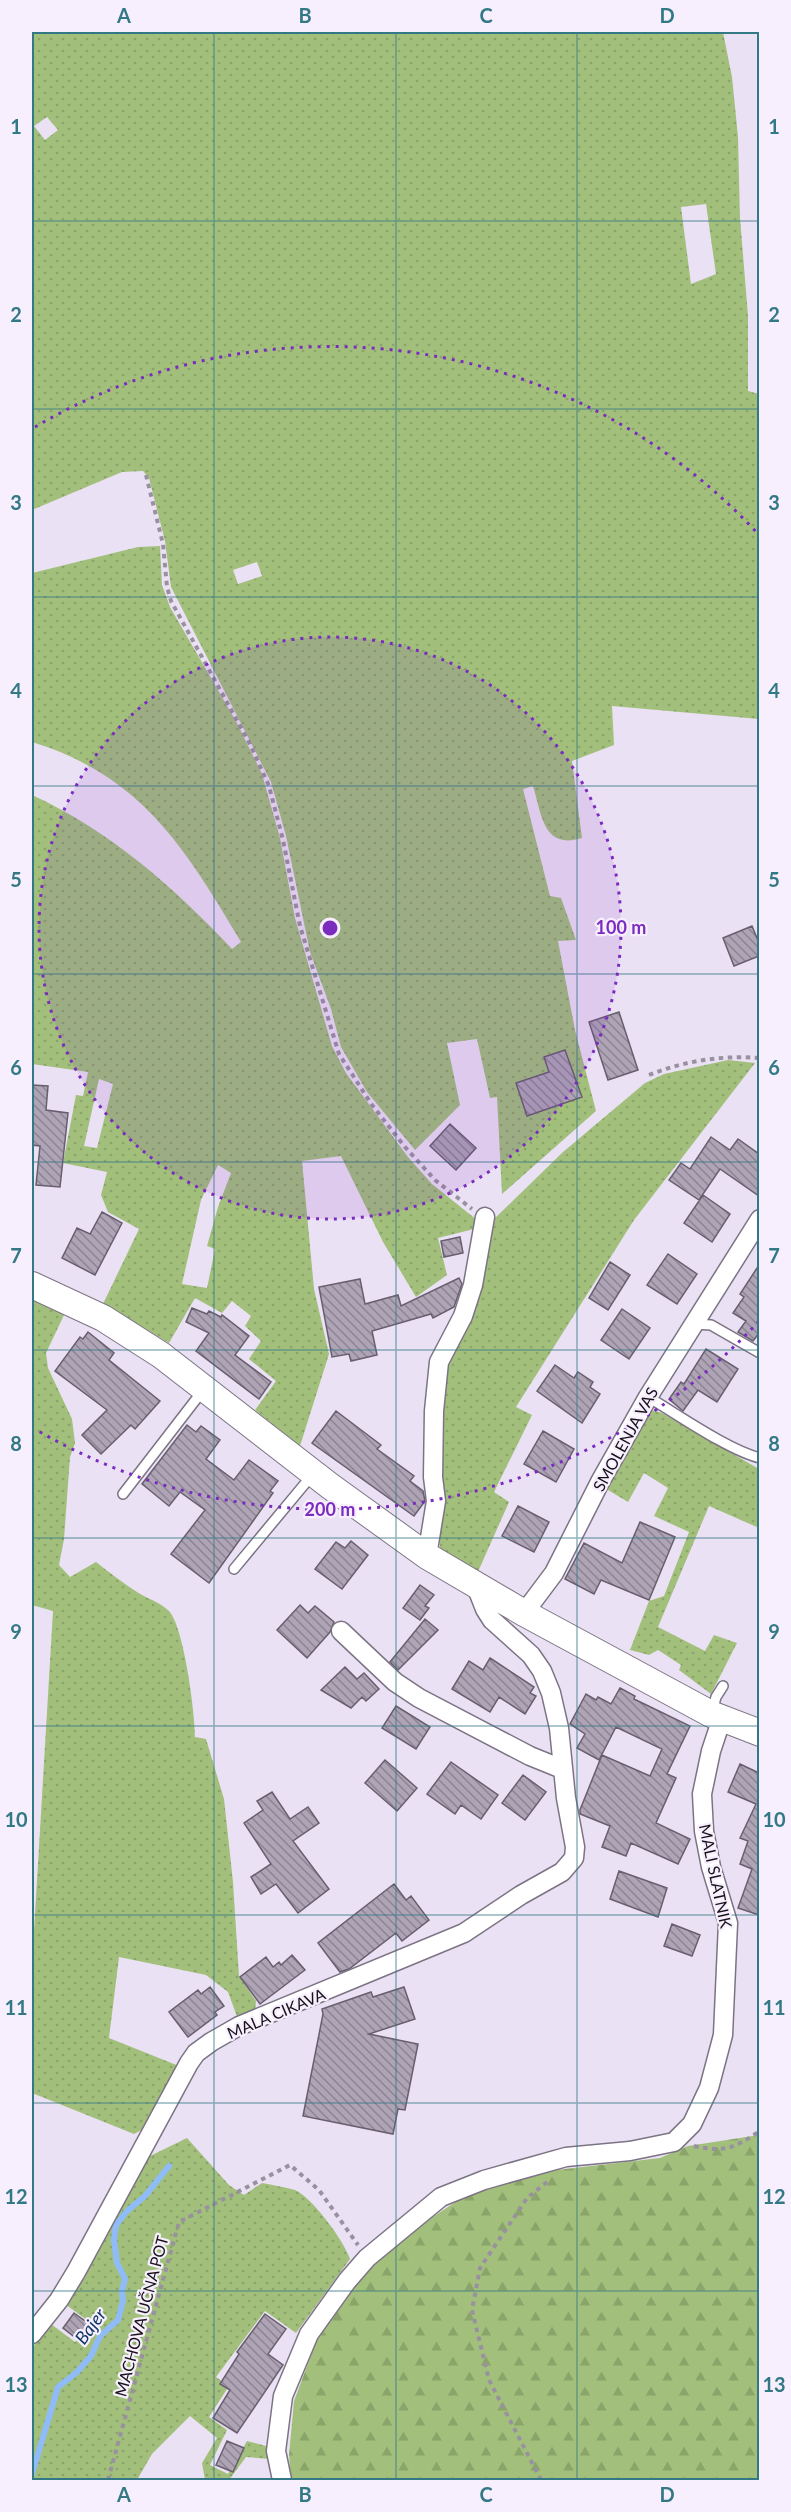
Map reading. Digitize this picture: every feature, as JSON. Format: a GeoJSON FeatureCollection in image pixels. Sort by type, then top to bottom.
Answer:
{"type":"FeatureCollection","features":[{"type":"Feature","properties":{"kind":"main road"},"geometry":{"type":"LineString","coordinates":[[32,1285],[125,1331],[168,1360],[314,1473],[427,1556],[524,1613],[716,1716],[759,1732]]}},
{"type":"Feature","properties":{"kind":"street"},"geometry":{"type":"LineString","coordinates":[[427,1556],[435,1501],[434,1411],[439,1362],[463,1316],[473,1285],[484,1217]]}},
{"type":"Feature","properties":{"kind":"street","name":"SMOLENJA VAS"},"geometry":{"type":"LineString","coordinates":[[524,1613],[554,1572],[600,1482],[648,1397],[759,1219]]}},
{"type":"Feature","properties":{"kind":"street"},"geometry":{"type":"LineString","coordinates":[[341,1631],[395,1682],[419,1698],[530,1756],[562,1768],[559,1728],[551,1693],[542,1671],[531,1655],[492,1620],[476,1586]]}},
{"type":"Feature","properties":{"kind":"street","name":"MALI SLATNIK"},"geometry":{"type":"LineString","coordinates":[[674,2142],[692,2124],[709,2088],[723,2035],[728,1923],[711,1867],[704,1831],[702,1794],[716,1716]]}},
{"type":"Feature","properties":{"kind":"street","name":"MALA CIKAVA"},"geometry":{"type":"LineString","coordinates":[[32,2334],[59,2300],[76,2272],[189,2062],[196,2053],[239,2026],[464,1933],[521,1895],[562,1872],[574,1858],[575,1847],[562,1768]]}},
{"type":"Feature","properties":{"kind":"street"},"geometry":{"type":"LineString","coordinates":[[282,2481],[276,2451],[283,2396],[309,2334],[346,2281],[367,2258],[441,2197],[484,2180],[566,2157],[630,2151],[674,2142]]}},
{"type":"Feature","properties":{"kind":"lane"},"geometry":{"type":"LineString","coordinates":[[694,1324],[711,1325],[759,1353]]}},
{"type":"Feature","properties":{"kind":"lane"},"geometry":{"type":"LineString","coordinates":[[123,1494],[204,1388]]}},
{"type":"Feature","properties":{"kind":"lane"},"geometry":{"type":"LineString","coordinates":[[648,1397],[710,1434],[759,1458]]}},
{"type":"Feature","properties":{"kind":"lane"},"geometry":{"type":"LineString","coordinates":[[234,1569],[314,1473]]}},
{"type":"Feature","properties":{"kind":"lane"},"geometry":{"type":"LineString","coordinates":[[716,1716],[716,1697],[723,1686]]}},
{"type":"Feature","properties":{"kind":"path"},"geometry":{"type":"LineString","coordinates":[[146,475],[163,544],[167,587],[171,601],[250,744],[269,786],[283,840],[300,926],[339,1054],[372,1105],[405,1147],[435,1180],[484,1217]]}},
{"type":"Feature","properties":{"kind":"path"},"geometry":{"type":"LineString","coordinates":[[649,1075],[673,1066],[697,1062],[737,1056],[759,1058]]}},
{"type":"Feature","properties":{"kind":"path"},"geometry":{"type":"LineString","coordinates":[[674,2142],[709,2150],[735,2147],[759,2131]]}},
{"type":"Feature","properties":{"kind":"path"},"geometry":{"type":"LineString","coordinates":[[541,2481],[489,2380],[472,2310],[480,2268],[526,2198],[548,2182],[566,2157]]}},
{"type":"Feature","properties":{"kind":"path","name":"MACHOVA UČNA POT"},"geometry":{"type":"LineString","coordinates":[[108,2481],[179,2222],[290,2165],[319,2190],[367,2258]]}},
{"type":"Feature","properties":{"kind":"green space"},"geometry":{"type":"Polygon","coordinates":[[[32,32],[723,32],[732,77],[738,137],[740,218],[748,316],[748,391],[759,394],[759,719],[612,706],[614,745],[572,761],[582,838],[559,839],[552,834],[542,818],[533,786],[523,789],[550,896],[561,898],[576,940],[558,941],[575,1030],[596,1111],[502,1194],[497,1097],[490,1098],[477,1039],[447,1043],[460,1105],[415,1150],[367,1092],[341,1047],[331,1009],[310,952],[286,836],[271,782],[171,587],[165,541],[149,478],[143,471],[122,472],[32,510],[32,32]],[[47,117],[34,126],[45,140],[58,130],[47,117]],[[706,204],[681,207],[691,284],[716,274],[706,204]],[[257,562],[233,570],[238,584],[262,576],[257,562]]]}},
{"type":"Feature","properties":{"kind":"green space"},"geometry":{"type":"Polygon","coordinates":[[[160,546],[162,585],[170,607],[237,723],[262,774],[280,838],[295,918],[332,1046],[346,1073],[408,1157],[432,1184],[477,1220],[478,1228],[438,1238],[447,1275],[416,1297],[383,1242],[341,1156],[302,1161],[314,1289],[329,1354],[300,1446],[255,1410],[276,1381],[249,1359],[261,1341],[245,1326],[251,1316],[232,1301],[222,1313],[195,1298],[169,1343],[103,1304],[139,1229],[108,1212],[101,1195],[107,1172],[63,1163],[76,1095],[83,1096],[88,1072],[32,1064],[32,795],[88,825],[140,862],[188,904],[232,949],[241,942],[179,846],[132,795],[103,774],[70,756],[32,742],[32,573],[138,547],[160,546]],[[99,1079],[84,1146],[97,1148],[113,1084],[99,1079]],[[218,1165],[201,1200],[182,1284],[207,1288],[215,1249],[207,1246],[231,1173],[218,1165]]]}},
{"type":"Feature","properties":{"kind":"green space"},"geometry":{"type":"Polygon","coordinates":[[[728,1060],[755,1063],[634,1220],[516,1407],[532,1415],[494,1492],[509,1502],[477,1574],[440,1549],[441,1432],[447,1365],[492,1221],[563,1152],[645,1083],[664,1074],[728,1060]]]}},
{"type":"Feature","properties":{"kind":"green space"},"geometry":{"type":"Polygon","coordinates":[[[32,1297],[65,1313],[46,1353],[48,1368],[72,1419],[75,1443],[70,1457],[64,1539],[59,1565],[70,1577],[96,1562],[132,1589],[165,1608],[174,1620],[188,1671],[195,1737],[206,1739],[224,1799],[233,1882],[239,1976],[256,2001],[255,2013],[239,2022],[228,1992],[206,1975],[119,1957],[109,2038],[179,2066],[147,2127],[134,2134],[32,2093],[32,1931],[34,1931],[53,1611],[32,1605],[32,1297]]]}},
{"type":"Feature","properties":{"kind":"green space"},"geometry":{"type":"Polygon","coordinates":[[[648,1409],[662,1413],[759,1469],[759,1528],[709,1506],[658,1627],[705,1651],[714,1635],[737,1643],[711,1694],[679,1670],[681,1665],[658,1650],[649,1655],[630,1650],[649,1601],[664,1596],[689,1532],[654,1516],[668,1488],[644,1473],[628,1502],[608,1490],[607,1482],[648,1409]]]}},
{"type":"Feature","properties":{"kind":"green space"},"geometry":{"type":"Polygon","coordinates":[[[759,2135],[759,2480],[291,2480],[289,2455],[294,2401],[316,2342],[362,2275],[401,2238],[460,2199],[539,2172],[660,2158],[688,2146],[759,2135]]]}},
{"type":"Feature","properties":{"kind":"green space"},"geometry":{"type":"Polygon","coordinates":[[[187,2138],[229,2185],[244,2195],[262,2183],[295,2190],[302,2194],[327,2220],[350,2259],[296,2333],[265,2311],[216,2377],[229,2386],[209,2417],[227,2430],[210,2465],[228,2474],[247,2441],[266,2446],[270,2459],[246,2457],[229,2480],[205,2480],[202,2463],[217,2438],[190,2416],[152,2454],[137,2480],[32,2480],[32,2348],[51,2324],[75,2342],[92,2324],[65,2304],[148,2157],[187,2138]]]}},
{"type":"Feature","properties":{"kind":"building"},"geometry":{"type":"Polygon","coordinates":[[[752,926],[759,943],[759,956],[734,966],[723,938],[752,926]]]}},
{"type":"Feature","properties":{"kind":"building"},"geometry":{"type":"Polygon","coordinates":[[[619,1012],[638,1070],[608,1080],[589,1022],[619,1012]]]}},
{"type":"Feature","properties":{"kind":"building"},"geometry":{"type":"Polygon","coordinates":[[[565,1050],[582,1097],[527,1116],[516,1083],[549,1072],[544,1057],[565,1050]]]}},
{"type":"Feature","properties":{"kind":"building"},"geometry":{"type":"Polygon","coordinates":[[[32,1085],[48,1086],[46,1110],[68,1113],[60,1187],[36,1185],[40,1146],[32,1145],[32,1085]]]}},
{"type":"Feature","properties":{"kind":"building"},"geometry":{"type":"Polygon","coordinates":[[[450,1124],[476,1148],[456,1170],[430,1146],[450,1124]]]}},
{"type":"Feature","properties":{"kind":"building"},"geometry":{"type":"Polygon","coordinates":[[[711,1137],[730,1150],[738,1139],[759,1154],[759,1196],[720,1169],[699,1200],[669,1180],[681,1163],[690,1169],[711,1137]]]}},
{"type":"Feature","properties":{"kind":"building"},"geometry":{"type":"Polygon","coordinates":[[[703,1195],[730,1214],[712,1242],[684,1223],[703,1195]]]}},
{"type":"Feature","properties":{"kind":"building"},"geometry":{"type":"Polygon","coordinates":[[[102,1212],[122,1223],[95,1275],[62,1258],[77,1228],[90,1234],[102,1212]]]}},
{"type":"Feature","properties":{"kind":"building"},"geometry":{"type":"Polygon","coordinates":[[[460,1237],[463,1253],[444,1257],[441,1241],[460,1237]]]}},
{"type":"Feature","properties":{"kind":"building"},"geometry":{"type":"Polygon","coordinates":[[[668,1254],[697,1274],[677,1304],[647,1285],[668,1254]]]}},
{"type":"Feature","properties":{"kind":"building"},"geometry":{"type":"Polygon","coordinates":[[[610,1262],[630,1275],[608,1310],[589,1298],[610,1262]]]}},
{"type":"Feature","properties":{"kind":"building"},"geometry":{"type":"Polygon","coordinates":[[[759,1265],[759,1333],[753,1341],[738,1332],[746,1321],[733,1313],[744,1297],[740,1294],[759,1265]]]}},
{"type":"Feature","properties":{"kind":"building"},"geometry":{"type":"Polygon","coordinates":[[[459,1278],[462,1284],[454,1307],[433,1318],[431,1314],[372,1331],[377,1355],[351,1361],[349,1354],[332,1357],[319,1287],[360,1279],[365,1304],[398,1295],[401,1306],[459,1278]]]}},
{"type":"Feature","properties":{"kind":"building"},"geometry":{"type":"Polygon","coordinates":[[[192,1308],[207,1314],[209,1311],[221,1317],[222,1315],[249,1336],[235,1355],[271,1382],[259,1399],[196,1351],[209,1333],[186,1322],[192,1308]]]}},
{"type":"Feature","properties":{"kind":"building"},"geometry":{"type":"Polygon","coordinates":[[[622,1309],[650,1328],[629,1359],[601,1340],[622,1309]]]}},
{"type":"Feature","properties":{"kind":"building"},"geometry":{"type":"Polygon","coordinates":[[[88,1332],[114,1353],[109,1360],[160,1401],[135,1429],[131,1425],[101,1454],[82,1435],[107,1410],[55,1371],[80,1337],[83,1339],[88,1332]]]}},
{"type":"Feature","properties":{"kind":"building"},"geometry":{"type":"Polygon","coordinates":[[[706,1349],[738,1369],[717,1402],[698,1390],[683,1411],[669,1399],[681,1382],[684,1384],[706,1349]]]}},
{"type":"Feature","properties":{"kind":"building"},"geometry":{"type":"Polygon","coordinates":[[[555,1365],[574,1378],[578,1372],[593,1382],[590,1387],[600,1394],[582,1423],[537,1391],[555,1365]]]}},
{"type":"Feature","properties":{"kind":"building"},"geometry":{"type":"Polygon","coordinates":[[[336,1411],[381,1445],[377,1449],[414,1476],[410,1481],[423,1491],[425,1501],[414,1516],[312,1443],[336,1411]]]}},
{"type":"Feature","properties":{"kind":"building"},"geometry":{"type":"Polygon","coordinates":[[[187,1425],[196,1432],[201,1426],[220,1440],[206,1459],[234,1480],[249,1460],[278,1481],[270,1491],[273,1493],[209,1583],[171,1554],[205,1510],[180,1492],[169,1506],[142,1484],[187,1425]]]}},
{"type":"Feature","properties":{"kind":"building"},"geometry":{"type":"Polygon","coordinates":[[[543,1431],[574,1449],[556,1482],[524,1464],[543,1431]]]}},
{"type":"Feature","properties":{"kind":"building"},"geometry":{"type":"Polygon","coordinates":[[[518,1506],[549,1522],[534,1552],[502,1536],[518,1506]]]}},
{"type":"Feature","properties":{"kind":"building"},"geometry":{"type":"Polygon","coordinates":[[[640,1522],[675,1537],[649,1600],[601,1580],[594,1594],[565,1579],[584,1543],[622,1563],[640,1522]]]}},
{"type":"Feature","properties":{"kind":"building"},"geometry":{"type":"Polygon","coordinates":[[[351,1541],[368,1555],[342,1589],[315,1569],[336,1542],[345,1548],[351,1541]]]}},
{"type":"Feature","properties":{"kind":"building"},"geometry":{"type":"Polygon","coordinates":[[[420,1585],[434,1595],[425,1606],[429,1608],[420,1620],[403,1608],[420,1585]]]}},
{"type":"Feature","properties":{"kind":"building"},"geometry":{"type":"Polygon","coordinates":[[[300,1605],[308,1613],[315,1606],[334,1622],[330,1632],[307,1658],[277,1630],[300,1605]]]}},
{"type":"Feature","properties":{"kind":"building"},"geometry":{"type":"Polygon","coordinates":[[[425,1619],[438,1630],[398,1670],[390,1662],[425,1619]]]}},
{"type":"Feature","properties":{"kind":"building"},"geometry":{"type":"Polygon","coordinates":[[[490,1658],[534,1687],[530,1693],[536,1696],[525,1714],[499,1697],[490,1712],[452,1689],[469,1661],[483,1670],[490,1658]]]}},
{"type":"Feature","properties":{"kind":"building"},"geometry":{"type":"Polygon","coordinates":[[[345,1667],[357,1679],[364,1673],[379,1689],[366,1701],[362,1697],[351,1708],[321,1690],[345,1667]]]}},
{"type":"Feature","properties":{"kind":"building"},"geometry":{"type":"Polygon","coordinates":[[[620,1688],[635,1696],[634,1699],[690,1726],[667,1774],[676,1778],[656,1823],[690,1839],[678,1864],[631,1843],[626,1856],[602,1847],[610,1826],[580,1814],[602,1755],[650,1776],[662,1749],[616,1727],[599,1760],[577,1748],[585,1734],[570,1724],[586,1694],[596,1700],[598,1697],[611,1704],[620,1688]]]}},
{"type":"Feature","properties":{"kind":"building"},"geometry":{"type":"Polygon","coordinates":[[[396,1706],[430,1727],[416,1749],[382,1728],[396,1706]]]}},
{"type":"Feature","properties":{"kind":"building"},"geometry":{"type":"Polygon","coordinates":[[[385,1760],[417,1788],[397,1811],[365,1783],[385,1760]]]}},
{"type":"Feature","properties":{"kind":"building"},"geometry":{"type":"Polygon","coordinates":[[[451,1762],[498,1795],[481,1819],[461,1805],[455,1814],[427,1794],[451,1762]]]}},
{"type":"Feature","properties":{"kind":"building"},"geometry":{"type":"Polygon","coordinates":[[[740,1764],[759,1773],[759,1915],[738,1908],[752,1869],[740,1864],[748,1841],[740,1838],[756,1804],[728,1792],[740,1764]]]}},
{"type":"Feature","properties":{"kind":"building"},"geometry":{"type":"Polygon","coordinates":[[[523,1775],[546,1792],[525,1820],[502,1803],[523,1775]]]}},
{"type":"Feature","properties":{"kind":"building"},"geometry":{"type":"Polygon","coordinates":[[[272,1792],[290,1819],[308,1807],[319,1823],[293,1841],[329,1889],[298,1913],[276,1884],[261,1894],[251,1877],[271,1864],[244,1823],[263,1810],[257,1801],[272,1792]]]}},
{"type":"Feature","properties":{"kind":"building"},"geometry":{"type":"Polygon","coordinates":[[[619,1871],[667,1888],[658,1917],[610,1899],[619,1871]]]}},
{"type":"Feature","properties":{"kind":"building"},"geometry":{"type":"Polygon","coordinates":[[[394,1884],[406,1900],[411,1896],[429,1920],[402,1941],[396,1933],[349,1969],[340,1972],[318,1943],[394,1884]]]}},
{"type":"Feature","properties":{"kind":"building"},"geometry":{"type":"Polygon","coordinates":[[[672,1924],[700,1935],[692,1956],[664,1946],[672,1924]]]}},
{"type":"Feature","properties":{"kind":"building"},"geometry":{"type":"Polygon","coordinates":[[[292,1955],[305,1970],[260,2004],[240,1977],[266,1957],[273,1967],[279,1962],[281,1965],[292,1955]]]}},
{"type":"Feature","properties":{"kind":"building"},"geometry":{"type":"Polygon","coordinates":[[[210,1987],[224,2006],[215,2012],[217,2015],[188,2037],[169,2012],[198,1990],[201,1994],[210,1987]]]}},
{"type":"Feature","properties":{"kind":"building"},"geometry":{"type":"Polygon","coordinates":[[[404,1987],[415,2019],[369,2034],[418,2044],[405,2110],[398,2109],[393,2134],[303,2116],[323,2014],[322,2009],[371,1992],[373,1997],[404,1987]]]}},
{"type":"Feature","properties":{"kind":"building"},"geometry":{"type":"Polygon","coordinates":[[[74,2313],[92,2326],[81,2342],[63,2328],[74,2313]]]}},
{"type":"Feature","properties":{"kind":"building"},"geometry":{"type":"Polygon","coordinates":[[[265,2314],[286,2329],[268,2354],[283,2365],[237,2433],[213,2418],[230,2390],[220,2384],[239,2354],[237,2352],[265,2314]]]}},
{"type":"Feature","properties":{"kind":"building"},"geometry":{"type":"Polygon","coordinates":[[[227,2441],[244,2448],[233,2472],[216,2465],[227,2441]]]}},
{"type":"Feature","properties":{"kind":"waterway","name":"Bajer"},"geometry":{"type":"LineString","coordinates":[[32,2474],[58,2387],[76,2373],[91,2356],[100,2336],[118,2320],[125,2279],[117,2263],[114,2240],[116,2225],[127,2211],[145,2196],[169,2166]]}}]}
